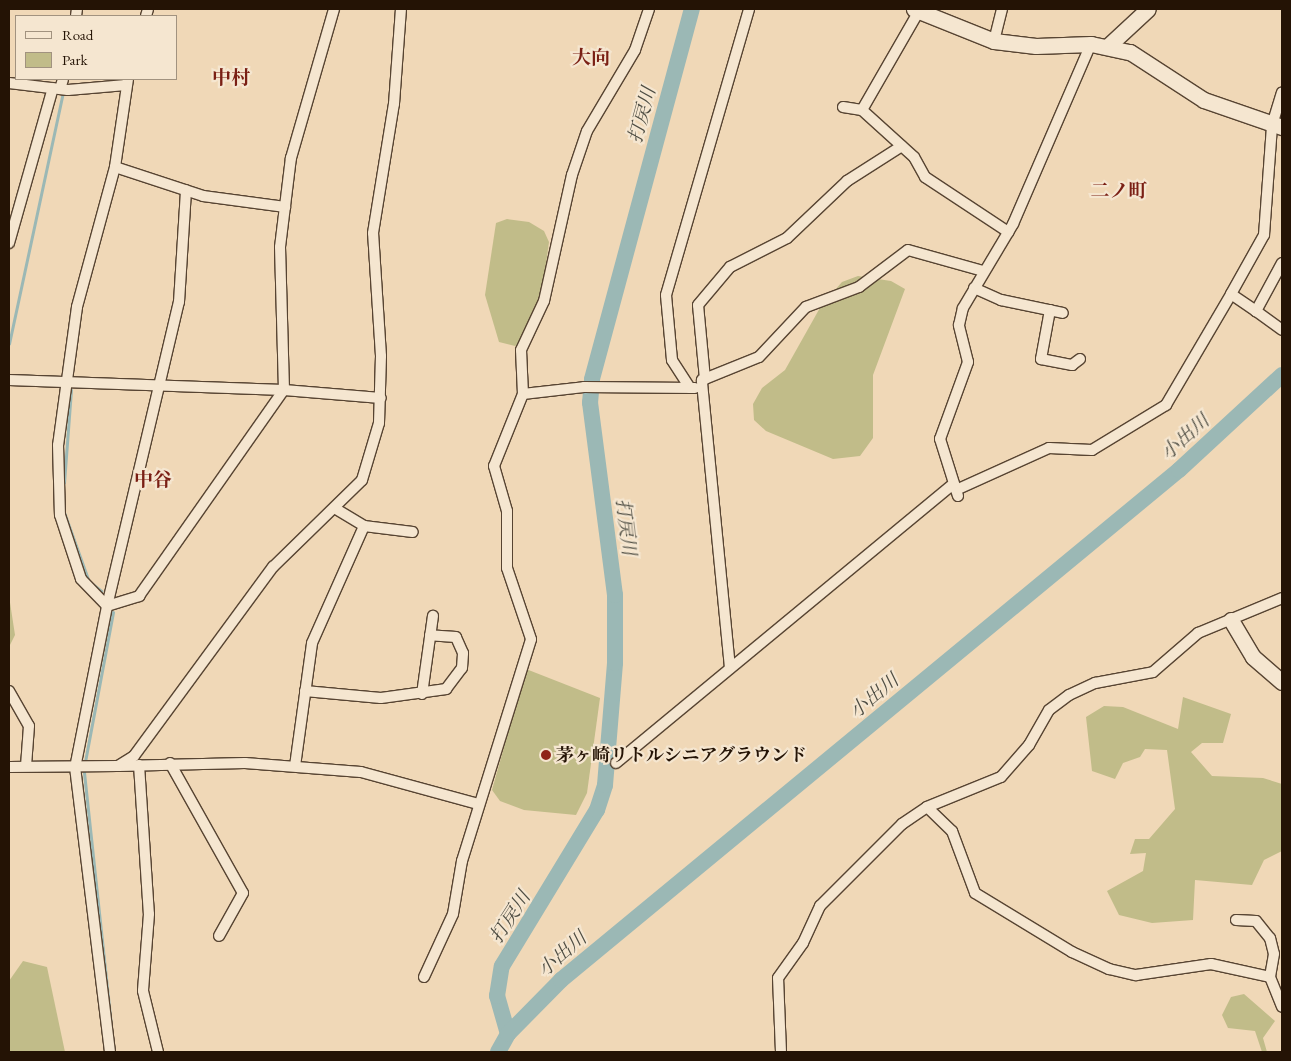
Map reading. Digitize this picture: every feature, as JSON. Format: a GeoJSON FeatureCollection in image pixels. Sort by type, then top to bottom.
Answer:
{"type":"FeatureCollection","features":[{"type":"Feature","properties":{"kind":"street"},"geometry":{"type":"LineString","coordinates":[[107,606],[139,596],[284,390],[280,247],[291,158],[334,9]]}},
{"type":"Feature","properties":{"kind":"street"},"geometry":{"type":"LineString","coordinates":[[118,766],[146,744],[273,567],[336,509],[370,464],[381,398],[373,233],[394,104],[401,9]]}},
{"type":"Feature","properties":{"kind":"street"},"geometry":{"type":"LineString","coordinates":[[424,977],[453,914],[455,891],[478,804],[531,639],[507,568],[506,511],[494,466],[524,394],[521,350],[544,301],[572,175],[593,114],[635,50],[649,9]]}},
{"type":"Feature","properties":{"kind":"street"},"geometry":{"type":"LineString","coordinates":[[699,385],[672,360],[666,295],[749,9]]}},
{"type":"Feature","properties":{"kind":"street"},"geometry":{"type":"LineString","coordinates":[[994,41],[1002,9]]}},
{"type":"Feature","properties":{"kind":"street"},"geometry":{"type":"LineString","coordinates":[[1108,46],[1148,9]]}},
{"type":"Feature","properties":{"kind":"street"},"geometry":{"type":"LineString","coordinates":[[862,110],[916,10],[994,41],[1036,46],[1091,44],[1108,46],[1144,60],[1204,100],[1277,126]]}},
{"type":"Feature","properties":{"kind":"street"},"geometry":{"type":"LineString","coordinates":[[956,490],[940,439],[968,362],[959,325],[974,288],[1008,232],[1091,44]]}},
{"type":"Feature","properties":{"kind":"street"},"geometry":{"type":"LineString","coordinates":[[9,243],[57,89],[62,80]]}},
{"type":"Feature","properties":{"kind":"street"},"geometry":{"type":"LineString","coordinates":[[9,83],[57,89],[127,82],[115,167],[79,298],[58,445],[57,504],[81,579],[107,606]]}},
{"type":"Feature","properties":{"kind":"street"},"geometry":{"type":"LineString","coordinates":[[616,764],[730,668],[956,490],[1049,448],[1092,450],[1166,405],[1264,235],[1282,92]]}},
{"type":"Feature","properties":{"kind":"street"},"geometry":{"type":"LineString","coordinates":[[843,107],[862,110],[902,146],[925,177],[1008,232]]}},
{"type":"Feature","properties":{"kind":"street"},"geometry":{"type":"LineString","coordinates":[[730,668],[699,385],[698,305],[730,267],[787,238],[847,182],[902,146]]}},
{"type":"Feature","properties":{"kind":"street"},"geometry":{"type":"LineString","coordinates":[[115,167],[186,190],[285,207]]}},
{"type":"Feature","properties":{"kind":"street"},"geometry":{"type":"LineString","coordinates":[[110,1052],[81,767],[107,606],[179,302],[186,190]]}},
{"type":"Feature","properties":{"kind":"street"},"geometry":{"type":"LineString","coordinates":[[524,394],[584,387],[699,385],[760,357],[806,307],[859,287],[908,250],[983,271]]}},
{"type":"Feature","properties":{"kind":"street"},"geometry":{"type":"LineString","coordinates":[[1256,311],[1282,262]]}},
{"type":"Feature","properties":{"kind":"street"},"geometry":{"type":"LineString","coordinates":[[974,288],[1001,300],[1064,313]]}},
{"type":"Feature","properties":{"kind":"street"},"geometry":{"type":"LineString","coordinates":[[1231,294],[1282,330]]}},
{"type":"Feature","properties":{"kind":"street"},"geometry":{"type":"LineString","coordinates":[[1050,310],[1041,359],[1072,366],[1080,359]]}},
{"type":"Feature","properties":{"kind":"street"},"geometry":{"type":"LineString","coordinates":[[9,380],[284,390],[381,398]]}},
{"type":"Feature","properties":{"kind":"street"},"geometry":{"type":"LineString","coordinates":[[336,509],[364,526],[413,532]]}},
{"type":"Feature","properties":{"kind":"street"},"geometry":{"type":"LineString","coordinates":[[295,766],[312,643],[364,526]]}},
{"type":"Feature","properties":{"kind":"street"},"geometry":{"type":"LineString","coordinates":[[781,1052],[777,989],[783,967],[803,943],[827,898],[927,806],[1001,777],[1020,757],[1050,710],[1069,695],[1096,683],[1152,672],[1198,633],[1282,598]]}},
{"type":"Feature","properties":{"kind":"street"},"geometry":{"type":"LineString","coordinates":[[422,694],[433,616]]}},
{"type":"Feature","properties":{"kind":"street"},"geometry":{"type":"LineString","coordinates":[[1231,620],[1252,657],[1282,682]]}},
{"type":"Feature","properties":{"kind":"street"},"geometry":{"type":"LineString","coordinates":[[305,691],[380,698],[422,694],[446,689],[462,668],[463,653],[456,637],[430,634]]}},
{"type":"Feature","properties":{"kind":"street"},"geometry":{"type":"LineString","coordinates":[[9,691],[29,726],[26,766]]}},
{"type":"Feature","properties":{"kind":"street"},"geometry":{"type":"LineString","coordinates":[[9,767],[81,767],[170,763],[295,766],[360,772],[478,804]]}},
{"type":"Feature","properties":{"kind":"street"},"geometry":{"type":"LineString","coordinates":[[170,763],[243,893],[219,936]]}},
{"type":"Feature","properties":{"kind":"street"},"geometry":{"type":"LineString","coordinates":[[139,765],[149,914],[143,991],[158,1052]]}},
{"type":"Feature","properties":{"kind":"street"},"geometry":{"type":"LineString","coordinates":[[927,806],[952,831],[975,892],[1072,952],[1109,969],[1136,975],[1211,964],[1270,977]]}},
{"type":"Feature","properties":{"kind":"street"},"geometry":{"type":"LineString","coordinates":[[1236,920],[1256,921],[1270,938],[1274,954],[1270,977],[1282,1007]]}},
{"type":"Feature","properties":{"kind":"green space"},"geometry":{"type":"Polygon","coordinates":[[[507,219],[529,222],[544,231],[549,242],[542,293],[524,342],[515,346],[499,342],[485,295],[496,223],[507,219]]]}},
{"type":"Feature","properties":{"kind":"green space"},"geometry":{"type":"Polygon","coordinates":[[[858,276],[891,281],[905,289],[873,375],[873,438],[860,456],[833,459],[766,431],[754,420],[753,404],[762,388],[785,370],[821,306],[842,282],[858,276]]]}},
{"type":"Feature","properties":{"kind":"green space"},"geometry":{"type":"Polygon","coordinates":[[[9,596],[15,635],[9,647],[9,596]]]}},
{"type":"Feature","properties":{"kind":"green space","name":"茅ヶ崎リトルシニアグラウンド"},"geometry":{"type":"Polygon","coordinates":[[[526,669],[600,698],[587,793],[576,815],[524,810],[500,801],[492,790],[526,669]]]}},
{"type":"Feature","properties":{"kind":"green space"},"geometry":{"type":"Polygon","coordinates":[[[1183,697],[1231,714],[1223,743],[1202,743],[1191,752],[1212,776],[1263,778],[1282,784],[1282,851],[1264,860],[1252,885],[1195,880],[1193,920],[1152,923],[1119,915],[1107,891],[1143,871],[1146,853],[1130,854],[1135,839],[1149,839],[1175,809],[1167,750],[1145,749],[1140,757],[1123,763],[1115,779],[1092,771],[1086,717],[1104,706],[1123,707],[1178,729],[1183,697]]]}},
{"type":"Feature","properties":{"kind":"green space"},"geometry":{"type":"Polygon","coordinates":[[[23,961],[47,967],[65,1052],[9,1052],[9,981],[23,961]]]}},
{"type":"Feature","properties":{"kind":"green space"},"geometry":{"type":"Polygon","coordinates":[[[1244,994],[1275,1021],[1263,1038],[1267,1052],[1262,1052],[1255,1031],[1228,1028],[1222,1015],[1231,997],[1244,994]]]}},
{"type":"Feature","properties":{"kind":"waterway","name":"打戻川"},"geometry":{"type":"LineString","coordinates":[[508,1034],[497,996],[502,966],[597,810],[605,785],[615,663],[615,595],[590,403],[592,379],[692,9]]}},
{"type":"Feature","properties":{"kind":"waterway"},"geometry":{"type":"LineString","coordinates":[[9,344],[62,96]]}},
{"type":"Feature","properties":{"kind":"waterway"},"geometry":{"type":"LineString","coordinates":[[9,375],[59,377]]}},
{"type":"Feature","properties":{"kind":"waterway","name":"小出川"},"geometry":{"type":"LineString","coordinates":[[498,1052],[508,1034],[561,980],[1179,470],[1282,375]]}},
{"type":"Feature","properties":{"kind":"waterway"},"geometry":{"type":"LineString","coordinates":[[64,483],[71,390]]}},
{"type":"Feature","properties":{"kind":"waterway"},"geometry":{"type":"LineString","coordinates":[[64,511],[89,581],[102,591]]}},
{"type":"Feature","properties":{"kind":"waterway"},"geometry":{"type":"LineString","coordinates":[[85,762],[113,613]]}},
{"type":"Feature","properties":{"kind":"waterway"},"geometry":{"type":"LineString","coordinates":[[84,768],[111,1021]]}},
{"type":"Feature","properties":{"kind":"place","name":"茅ヶ崎リトルシニアグラウンド"},"geometry":{"type":"Point","coordinates":[546,755]}},
{"type":"Feature","properties":{"kind":"district","name":"大向"},"geometry":{"type":"Point","coordinates":[591,58]}},
{"type":"Feature","properties":{"kind":"district","name":"中村"},"geometry":{"type":"Point","coordinates":[231,78]}},
{"type":"Feature","properties":{"kind":"district","name":"二ノ町"},"geometry":{"type":"Point","coordinates":[1119,191]}},
{"type":"Feature","properties":{"kind":"district","name":"中谷"},"geometry":{"type":"Point","coordinates":[153,480]}}]}
